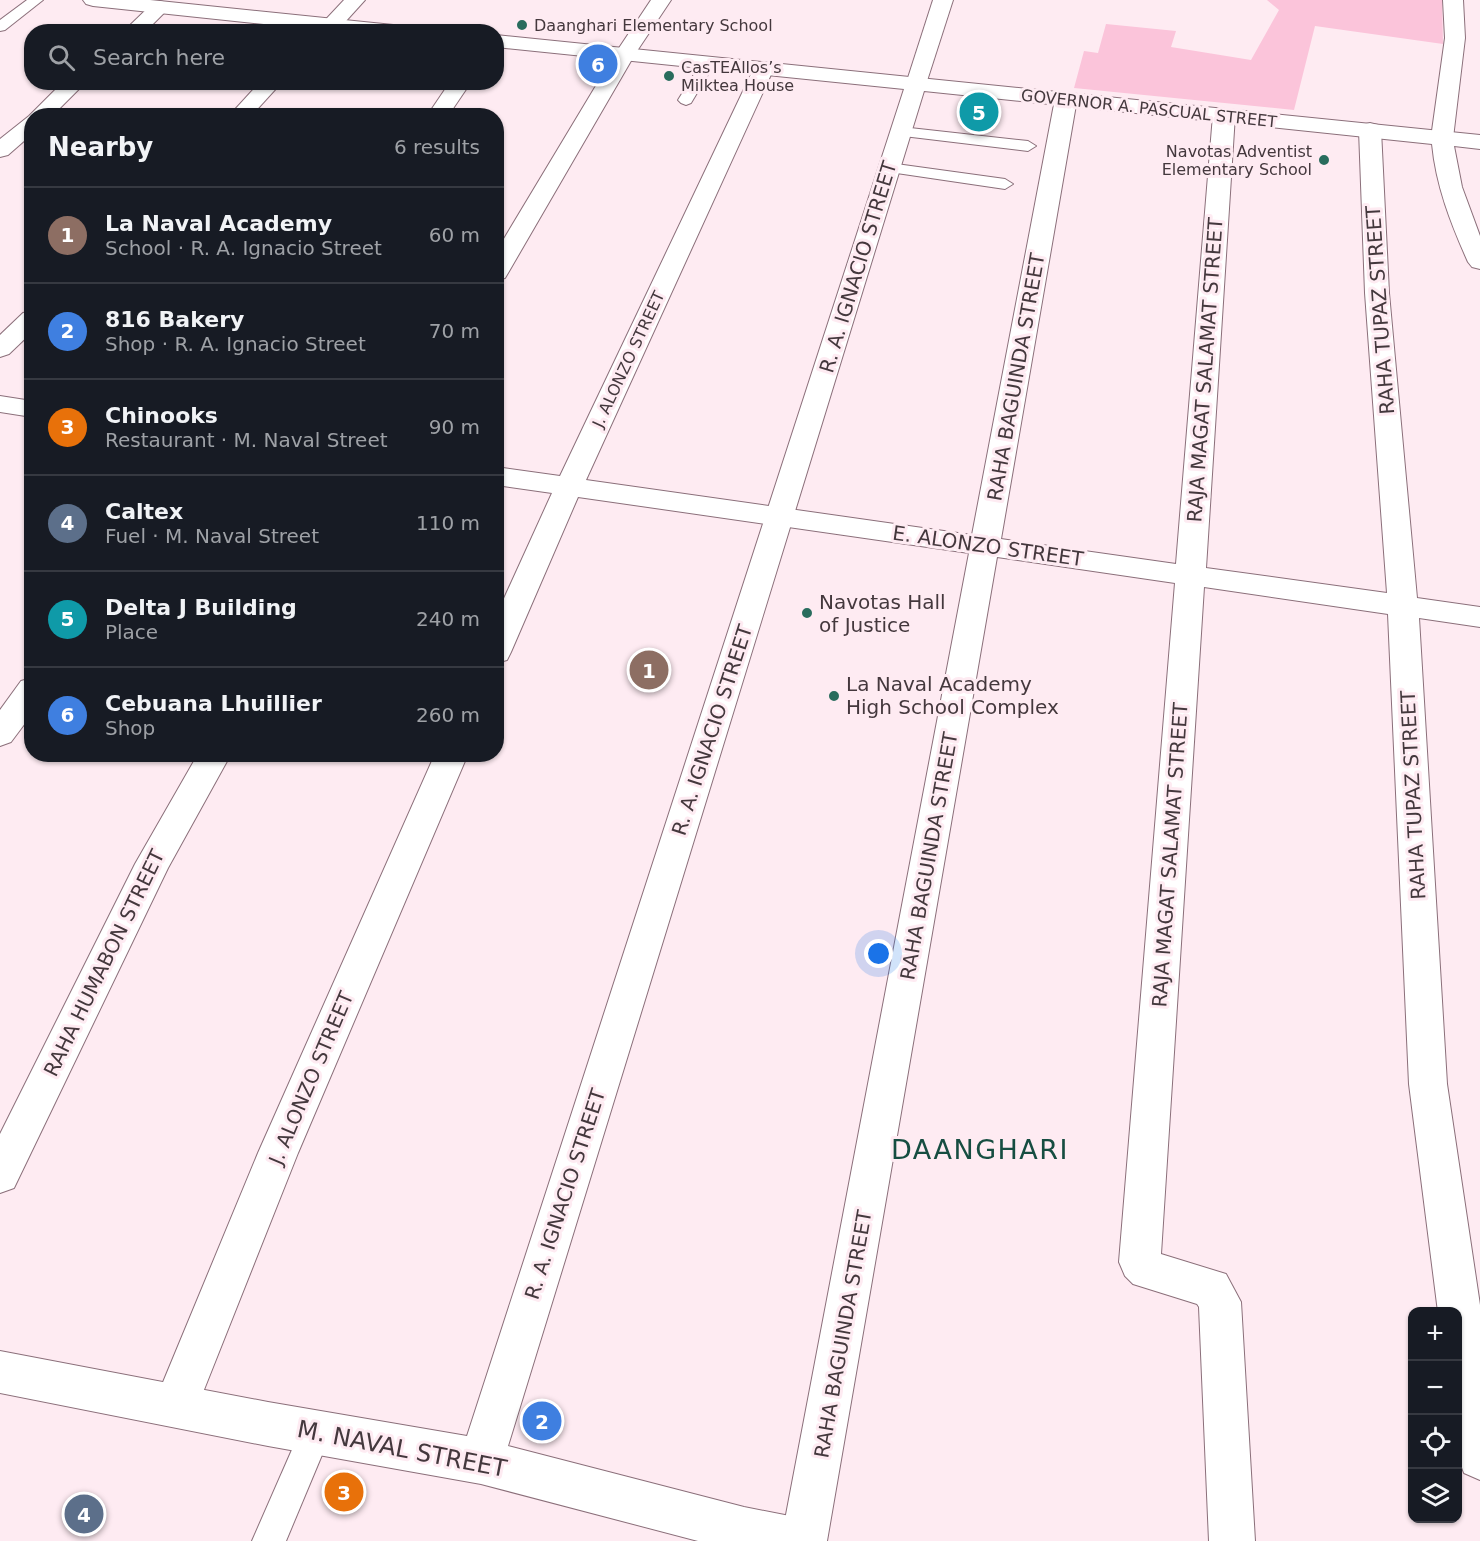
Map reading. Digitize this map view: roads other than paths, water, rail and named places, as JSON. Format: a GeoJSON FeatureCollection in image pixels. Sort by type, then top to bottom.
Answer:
{"type":"FeatureCollection","features":[{"type":"Feature","properties":{"kind":"street"},"geometry":{"type":"LineString","coordinates":[[93,0],[296,24]]}},
{"type":"Feature","properties":{"kind":"street"},"geometry":{"type":"LineString","coordinates":[[332,24],[356,0]]}},
{"type":"Feature","properties":{"kind":"street"},"geometry":{"type":"LineString","coordinates":[[504,259],[625,54],[661,0]]}},
{"type":"Feature","properties":{"kind":"street","name":"R. A. IGNACIO STREET"},"geometry":{"type":"LineString","coordinates":[[481,1461],[943,0]]}},
{"type":"Feature","properties":{"kind":"street"},"geometry":{"type":"LineString","coordinates":[[1453,0],[1455,38],[1442,138],[1444,168],[1455,206],[1480,262]]}},
{"type":"Feature","properties":{"kind":"street"},"geometry":{"type":"LineString","coordinates":[[142,24],[160,7]]}},
{"type":"Feature","properties":{"kind":"street","name":"GOVERNOR A. PASCUAL STREET"},"geometry":{"type":"LineString","coordinates":[[504,42],[1480,142]]}},
{"type":"Feature","properties":{"kind":"street","name":"J. ALONZO STREET"},"geometry":{"type":"LineString","coordinates":[[504,634],[568,486],[764,68]]}},
{"type":"Feature","properties":{"kind":"street"},"geometry":{"type":"LineString","coordinates":[[48,108],[67,90]]}},
{"type":"Feature","properties":{"kind":"street"},"geometry":{"type":"LineString","coordinates":[[247,108],[264,90]]}},
{"type":"Feature","properties":{"kind":"street"},"geometry":{"type":"LineString","coordinates":[[443,108],[455,90]]}},
{"type":"Feature","properties":{"kind":"street","name":"RAHA BAGUINDA STREET"},"geometry":{"type":"LineString","coordinates":[[802,1541],[986,546],[1066,99]]}},
{"type":"Feature","properties":{"kind":"street","name":"RAJA MAGAT SALAMAT STREET"},"geometry":{"type":"LineString","coordinates":[[1224,116],[1140,1262],[1148,1270],[1211,1288],[1220,1302],[1232,1541]]}},
{"type":"Feature","properties":{"kind":"street"},"geometry":{"type":"LineString","coordinates":[[0,150],[24,129]]}},
{"type":"Feature","properties":{"kind":"street","name":"RAHA TUPAZ STREET"},"geometry":{"type":"LineString","coordinates":[[1370,130],[1377,293],[1403,606],[1428,1084],[1480,1457]]}},
{"type":"Feature","properties":{"kind":"street"},"geometry":{"type":"LineString","coordinates":[[0,349],[24,326]]}},
{"type":"Feature","properties":{"kind":"street"},"geometry":{"type":"LineString","coordinates":[[0,404],[24,408]]}},
{"type":"Feature","properties":{"kind":"street","name":"E. ALONZO STREET"},"geometry":{"type":"LineString","coordinates":[[504,477],[1480,617]]}},
{"type":"Feature","properties":{"kind":"street"},"geometry":{"type":"LineString","coordinates":[[0,734],[24,700]]}},
{"type":"Feature","properties":{"kind":"street","name":"RAHA HUMABON STREET"},"geometry":{"type":"LineString","coordinates":[[0,1175],[152,864],[210,762]]}},
{"type":"Feature","properties":{"kind":"street","name":"J. ALONZO STREET"},"geometry":{"type":"LineString","coordinates":[[176,1404],[278,1153],[449,762]]}},
{"type":"Feature","properties":{"kind":"street","name":"M. NAVAL STREET"},"geometry":{"type":"LineString","coordinates":[[0,1372],[176,1404],[268,1424],[481,1461],[742,1536],[802,1541]]}},
{"type":"Feature","properties":{"kind":"lane"},"geometry":{"type":"LineString","coordinates":[[0,27],[36,0]]}},
{"type":"Feature","properties":{"kind":"lane"},"geometry":{"type":"LineString","coordinates":[[686,100],[708,63]]}},
{"type":"Feature","properties":{"kind":"lane"},"geometry":{"type":"LineString","coordinates":[[900,132],[1028,146]]}},
{"type":"Feature","properties":{"kind":"lane"},"geometry":{"type":"LineString","coordinates":[[889,168],[1005,184]]}},
{"type":"Feature","properties":{"kind":"lane"},"geometry":{"type":"LineString","coordinates":[[269,1541],[316,1431]]}},
{"type":"Feature","properties":{"kind":"place","name":"Daanghari Elementary School"},"geometry":{"type":"Point","coordinates":[522,25]}},
{"type":"Feature","properties":{"kind":"place","name":"Cebuana Lhuillier"},"geometry":{"type":"Point","coordinates":[598,64]}},
{"type":"Feature","properties":{"kind":"place","name":"CasTEAllos’s Milktea House"},"geometry":{"type":"Point","coordinates":[669,76]}},
{"type":"Feature","properties":{"kind":"place","name":"Delta J Building"},"geometry":{"type":"Point","coordinates":[979,112]}},
{"type":"Feature","properties":{"kind":"place","name":"Navotas Adventist Elementary School"},"geometry":{"type":"Point","coordinates":[1324,160]}},
{"type":"Feature","properties":{"kind":"place","name":"Navotas Hall of Justice"},"geometry":{"type":"Point","coordinates":[807,613]}},
{"type":"Feature","properties":{"kind":"place","name":"La Naval Academy"},"geometry":{"type":"Point","coordinates":[649,670]}},
{"type":"Feature","properties":{"kind":"place","name":"La Naval Academy High School Complex"},"geometry":{"type":"Point","coordinates":[834,696]}},
{"type":"Feature","properties":{"kind":"place","name":"816 Bakery"},"geometry":{"type":"Point","coordinates":[542,1421]}},
{"type":"Feature","properties":{"kind":"place","name":"Chinooks"},"geometry":{"type":"Point","coordinates":[344,1492]}},
{"type":"Feature","properties":{"kind":"place","name":"Caltex"},"geometry":{"type":"Point","coordinates":[84,1514]}},
{"type":"Feature","properties":{"kind":"district","name":"DAANGHARI"},"geometry":{"type":"Point","coordinates":[980,1150]}}]}
